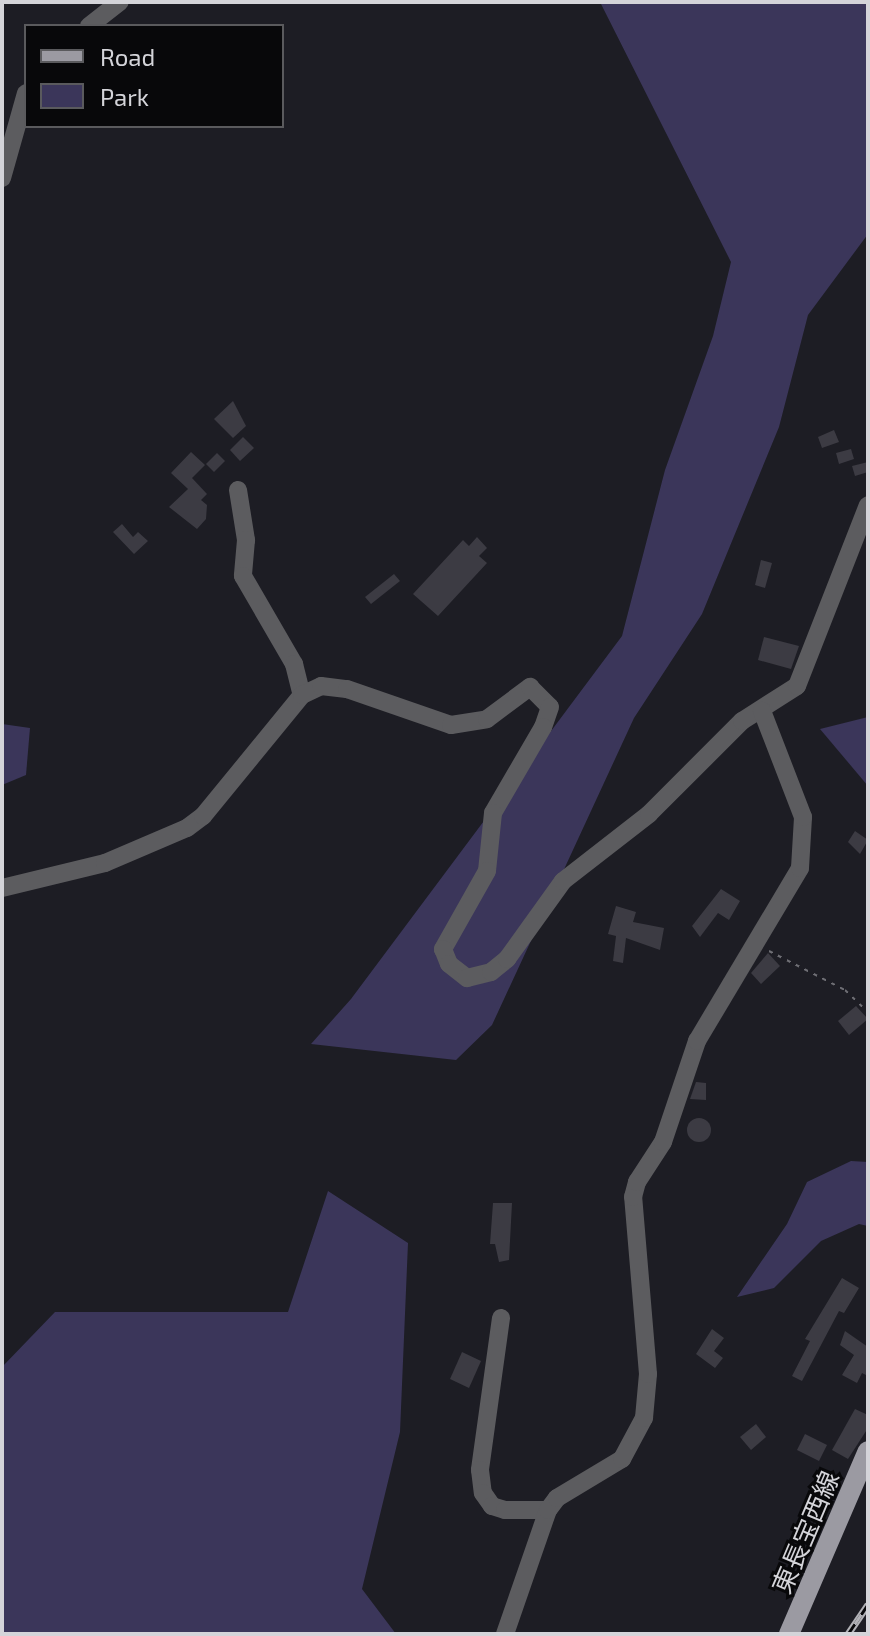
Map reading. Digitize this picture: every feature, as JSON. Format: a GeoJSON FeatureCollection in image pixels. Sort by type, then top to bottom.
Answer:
{"type":"FeatureCollection","features":[{"type":"Feature","properties":{"kind":"main road","name":"東長宝西線"},"geometry":{"type":"LineString","coordinates":[[789,1634],[868,1451]]}},
{"type":"Feature","properties":{"kind":"street"},"geometry":{"type":"LineString","coordinates":[[92,24],[120,2]]}},
{"type":"Feature","properties":{"kind":"street"},"geometry":{"type":"LineString","coordinates":[[2,178],[24,100]]}},
{"type":"Feature","properties":{"kind":"street"},"geometry":{"type":"LineString","coordinates":[[238,490],[245,520],[246,588],[294,664],[302,695]]}},
{"type":"Feature","properties":{"kind":"street"},"geometry":{"type":"LineString","coordinates":[[2,888],[105,863],[187,828],[203,816],[302,695],[321,686],[347,689],[451,725],[487,719],[530,687],[550,707],[493,813],[480,885],[446,936],[443,949],[449,964],[467,978],[491,972],[507,959],[563,881],[649,814],[742,721],[797,686],[851,536],[868,505]]}},
{"type":"Feature","properties":{"kind":"street"},"geometry":{"type":"LineString","coordinates":[[505,1634],[548,1510],[557,1498],[622,1459],[644,1418],[648,1374],[633,1197],[672,1121],[697,1041],[800,868],[806,840],[803,817],[762,711]]}},
{"type":"Feature","properties":{"kind":"street"},"geometry":{"type":"LineString","coordinates":[[501,1318],[480,1470],[483,1493],[492,1506],[505,1510],[548,1510]]}},
{"type":"Feature","properties":{"kind":"path"},"geometry":{"type":"LineString","coordinates":[[757,943],[845,990],[868,1012]]}},
{"type":"Feature","properties":{"kind":"green space"},"geometry":{"type":"Polygon","coordinates":[[[600,2],[868,2],[868,234],[808,315],[779,427],[702,614],[634,718],[492,1025],[456,1060],[311,1044],[351,999],[622,636],[665,470],[713,336],[731,262],[600,2]]]}},
{"type":"Feature","properties":{"kind":"green space"},"geometry":{"type":"Polygon","coordinates":[[[868,717],[868,786],[820,729],[868,717]]]}},
{"type":"Feature","properties":{"kind":"green space"},"geometry":{"type":"Polygon","coordinates":[[[2,724],[30,728],[26,775],[2,785],[2,724]]]}},
{"type":"Feature","properties":{"kind":"green space"},"geometry":{"type":"Polygon","coordinates":[[[851,1161],[868,1162],[868,1226],[859,1224],[821,1241],[774,1288],[737,1297],[787,1224],[807,1182],[851,1161]]]}},
{"type":"Feature","properties":{"kind":"green space"},"geometry":{"type":"Polygon","coordinates":[[[328,1191],[408,1243],[400,1432],[362,1589],[396,1634],[2,1634],[2,1367],[55,1312],[288,1312],[328,1191]]]}},
{"type":"Feature","properties":{"kind":"building"},"geometry":{"type":"Polygon","coordinates":[[[233,401],[246,426],[233,438],[214,419],[233,401]]]}},
{"type":"Feature","properties":{"kind":"building"},"geometry":{"type":"Polygon","coordinates":[[[834,430],[839,442],[822,448],[818,437],[834,430]]]}},
{"type":"Feature","properties":{"kind":"building"},"geometry":{"type":"Polygon","coordinates":[[[243,437],[254,448],[240,461],[230,450],[243,437]]]}},
{"type":"Feature","properties":{"kind":"building"},"geometry":{"type":"Polygon","coordinates":[[[851,449],[854,459],[839,464],[836,453],[851,449]]]}},
{"type":"Feature","properties":{"kind":"building"},"geometry":{"type":"Polygon","coordinates":[[[191,452],[205,465],[192,478],[207,494],[201,500],[207,505],[206,519],[197,529],[169,507],[188,489],[171,473],[191,452]]]}},
{"type":"Feature","properties":{"kind":"building"},"geometry":{"type":"Polygon","coordinates":[[[217,453],[225,461],[214,472],[206,464],[217,453]]]}},
{"type":"Feature","properties":{"kind":"building"},"geometry":{"type":"Polygon","coordinates":[[[868,462],[868,472],[855,476],[852,466],[868,462]]]}},
{"type":"Feature","properties":{"kind":"building"},"geometry":{"type":"Polygon","coordinates":[[[122,524],[133,537],[138,532],[148,541],[134,554],[113,532],[122,524]]]}},
{"type":"Feature","properties":{"kind":"building"},"geometry":{"type":"Polygon","coordinates":[[[477,537],[487,548],[479,556],[487,563],[438,616],[413,594],[463,540],[469,546],[477,537]]]}},
{"type":"Feature","properties":{"kind":"building"},"geometry":{"type":"Polygon","coordinates":[[[761,560],[772,563],[765,588],[755,585],[761,560]]]}},
{"type":"Feature","properties":{"kind":"building"},"geometry":{"type":"Polygon","coordinates":[[[394,574],[400,581],[371,604],[365,597],[394,574]]]}},
{"type":"Feature","properties":{"kind":"building"},"geometry":{"type":"Polygon","coordinates":[[[764,637],[799,646],[791,669],[758,660],[764,637]]]}},
{"type":"Feature","properties":{"kind":"building"},"geometry":{"type":"Polygon","coordinates":[[[855,831],[868,840],[860,854],[848,842],[855,831]]]}},
{"type":"Feature","properties":{"kind":"building"},"geometry":{"type":"Polygon","coordinates":[[[721,889],[740,901],[729,920],[718,913],[700,937],[692,926],[721,889]]]}},
{"type":"Feature","properties":{"kind":"building"},"geometry":{"type":"Polygon","coordinates":[[[616,906],[636,912],[633,922],[664,928],[660,950],[626,938],[623,963],[613,961],[616,936],[608,934],[616,906]]]}},
{"type":"Feature","properties":{"kind":"building"},"geometry":{"type":"Polygon","coordinates":[[[768,953],[780,966],[761,984],[751,973],[768,953]]]}},
{"type":"Feature","properties":{"kind":"building"},"geometry":{"type":"Polygon","coordinates":[[[856,1006],[868,1019],[849,1035],[838,1021],[856,1006]]]}},
{"type":"Feature","properties":{"kind":"building"},"geometry":{"type":"Polygon","coordinates":[[[696,1082],[706,1083],[706,1100],[690,1099],[696,1082]]]}},
{"type":"Feature","properties":{"kind":"building"},"geometry":{"type":"Polygon","coordinates":[[[699,1118],[710,1125],[711,1130],[704,1141],[699,1142],[688,1135],[687,1130],[694,1119],[699,1118]]]}},
{"type":"Feature","properties":{"kind":"building"},"geometry":{"type":"Polygon","coordinates":[[[493,1203],[512,1203],[509,1260],[499,1262],[495,1244],[490,1244],[493,1203]]]}},
{"type":"Feature","properties":{"kind":"building"},"geometry":{"type":"Polygon","coordinates":[[[842,1278],[859,1288],[844,1313],[839,1311],[802,1381],[792,1376],[810,1341],[805,1339],[842,1278]]]}},
{"type":"Feature","properties":{"kind":"building"},"geometry":{"type":"Polygon","coordinates":[[[712,1329],[724,1338],[714,1351],[723,1358],[715,1368],[696,1354],[712,1329]]]}},
{"type":"Feature","properties":{"kind":"building"},"geometry":{"type":"Polygon","coordinates":[[[845,1331],[868,1347],[868,1376],[862,1373],[857,1383],[842,1375],[854,1355],[840,1345],[845,1331]]]}},
{"type":"Feature","properties":{"kind":"building"},"geometry":{"type":"Polygon","coordinates":[[[462,1352],[481,1361],[469,1388],[450,1379],[462,1352]]]}},
{"type":"Feature","properties":{"kind":"building"},"geometry":{"type":"Polygon","coordinates":[[[855,1409],[868,1415],[868,1428],[848,1459],[832,1450],[855,1409]]]}},
{"type":"Feature","properties":{"kind":"building"},"geometry":{"type":"Polygon","coordinates":[[[756,1424],[766,1437],[751,1450],[740,1437],[756,1424]]]}},
{"type":"Feature","properties":{"kind":"building"},"geometry":{"type":"Polygon","coordinates":[[[805,1434],[827,1445],[819,1461],[797,1450],[805,1434]]]}},
{"type":"Feature","properties":{"kind":"railway"},"geometry":{"type":"LineString","coordinates":[[848,1634],[868,1604]]}}]}
